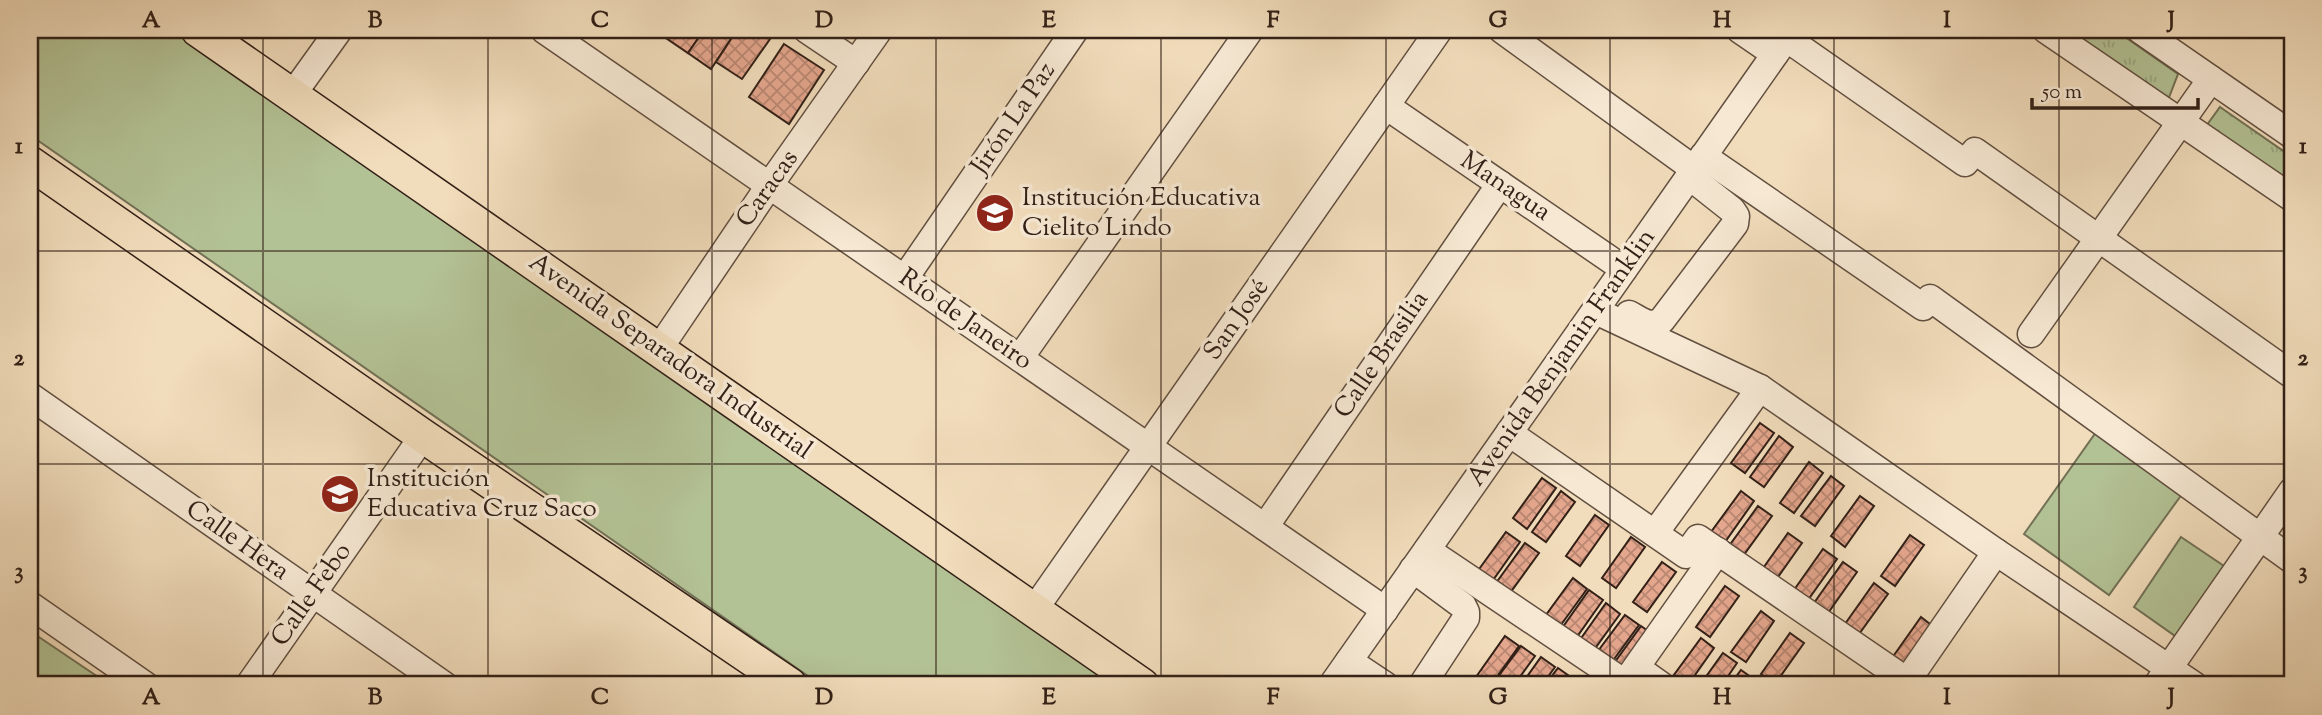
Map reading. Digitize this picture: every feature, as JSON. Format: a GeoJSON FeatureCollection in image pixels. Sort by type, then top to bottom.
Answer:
{"type":"FeatureCollection","features":[{"type":"Feature","properties":{"kind":"main road","name":"Avenida Separadora Industrial"},"geometry":{"type":"LineString","coordinates":[[198,30],[1142,685]]}},
{"type":"Feature","properties":{"kind":"main road"},"geometry":{"type":"LineString","coordinates":[[30,163],[423,436],[790,685]]}},
{"type":"Feature","properties":{"kind":"street"},"geometry":{"type":"LineString","coordinates":[[293,94],[339,30]]}},
{"type":"Feature","properties":{"kind":"street","name":"Río de Janeiro"},"geometry":{"type":"LineString","coordinates":[[544,30],[1385,610]]}},
{"type":"Feature","properties":{"kind":"street"},"geometry":{"type":"LineString","coordinates":[[807,30],[856,63]]}},
{"type":"Feature","properties":{"kind":"street","name":"Caracas"},"geometry":{"type":"LineString","coordinates":[[659,349],[879,30]]}},
{"type":"Feature","properties":{"kind":"street","name":"Jirón La Paz"},"geometry":{"type":"LineString","coordinates":[[905,278],[1076,30]]}},
{"type":"Feature","properties":{"kind":"street"},"geometry":{"type":"LineString","coordinates":[[1020,358],[1250,30]]}},
{"type":"Feature","properties":{"kind":"street","name":"San José"},"geometry":{"type":"LineString","coordinates":[[1034,610],[1439,30]]}},
{"type":"Feature","properties":{"kind":"street"},"geometry":{"type":"LineString","coordinates":[[1502,30],[1695,167],[1923,307],[1930,298],[2292,559]]}},
{"type":"Feature","properties":{"kind":"street"},"geometry":{"type":"LineString","coordinates":[[1740,30],[1784,41],[1965,163],[1975,151],[2292,375]]}},
{"type":"Feature","properties":{"kind":"street"},"geometry":{"type":"LineString","coordinates":[[2046,30],[2292,198]]}},
{"type":"Feature","properties":{"kind":"street"},"geometry":{"type":"LineString","coordinates":[[2140,30],[2292,135]]}},
{"type":"Feature","properties":{"kind":"street","name":"Avenida Benjamin Franklin"},"geometry":{"type":"LineString","coordinates":[[1342,672],[1784,41]]}},
{"type":"Feature","properties":{"kind":"street"},"geometry":{"type":"LineString","coordinates":[[2031,334],[2211,79]]}},
{"type":"Feature","properties":{"kind":"street","name":"Managua"},"geometry":{"type":"LineString","coordinates":[[1385,106],[1624,269]]}},
{"type":"Feature","properties":{"kind":"street"},"geometry":{"type":"LineString","coordinates":[[1600,304],[1649,325],[1657,324],[1735,224],[1736,216],[1732,210],[1695,167]]}},
{"type":"Feature","properties":{"kind":"street","name":"Calle Brasilia"},"geometry":{"type":"LineString","coordinates":[[1265,527],[1500,184]]}},
{"type":"Feature","properties":{"kind":"street"},"geometry":{"type":"LineString","coordinates":[[1600,304],[1760,388],[1996,552],[2163,677],[2194,685]]}},
{"type":"Feature","properties":{"kind":"street"},"geometry":{"type":"LineString","coordinates":[[1654,533],[1760,388]]}},
{"type":"Feature","properties":{"kind":"street","name":"Calle Hera"},"geometry":{"type":"LineString","coordinates":[[30,396],[444,685]]}},
{"type":"Feature","properties":{"kind":"street"},"geometry":{"type":"LineString","coordinates":[[1509,433],[1686,555],[1699,538],[1910,683],[1996,552]]}},
{"type":"Feature","properties":{"kind":"street","name":"Calle Febo"},"geometry":{"type":"LineString","coordinates":[[249,685],[423,436]]}},
{"type":"Feature","properties":{"kind":"street"},"geometry":{"type":"LineString","coordinates":[[2163,677],[2292,491]]}},
{"type":"Feature","properties":{"kind":"street"},"geometry":{"type":"LineString","coordinates":[[1420,560],[1625,684],[1718,551]]}},
{"type":"Feature","properties":{"kind":"street"},"geometry":{"type":"LineString","coordinates":[[1420,560],[1466,612],[1466,618],[1422,685]]}},
{"type":"Feature","properties":{"kind":"street"},"geometry":{"type":"LineString","coordinates":[[30,605],[145,685]]}},
{"type":"Feature","properties":{"kind":"street"},"geometry":{"type":"LineString","coordinates":[[1637,668],[1661,685]]}},
{"type":"Feature","properties":{"kind":"street"},"geometry":{"type":"LineString","coordinates":[[1342,672],[1368,685]]}},
{"type":"Feature","properties":{"kind":"street"},"geometry":{"type":"LineString","coordinates":[[1342,672],[1385,685]]}},
{"type":"Feature","properties":{"kind":"green space"},"geometry":{"type":"Polygon","coordinates":[[[30,30],[180,30],[1128,685],[821,685],[30,135],[30,30]]]}},
{"type":"Feature","properties":{"kind":"green space"},"geometry":{"type":"Polygon","coordinates":[[[2068,30],[2115,30],[2178,74],[2168,100],[2068,30]]]}},
{"type":"Feature","properties":{"kind":"green space"},"geometry":{"type":"Polygon","coordinates":[[[2220,107],[2292,157],[2292,189],[2204,129],[2220,107]]]}},
{"type":"Feature","properties":{"kind":"green space"},"geometry":{"type":"Polygon","coordinates":[[[2099,428],[2185,490],[2109,595],[2024,534],[2099,428]]]}},
{"type":"Feature","properties":{"kind":"green space"},"geometry":{"type":"Polygon","coordinates":[[[2181,537],[2227,568],[2178,638],[2134,607],[2181,537]]]}},
{"type":"Feature","properties":{"kind":"green space"},"geometry":{"type":"Polygon","coordinates":[[[30,631],[110,685],[30,685],[30,631]]]}},
{"type":"Feature","properties":{"kind":"building"},"geometry":{"type":"Polygon","coordinates":[[[654,30],[704,30],[688,53],[654,30]]]}},
{"type":"Feature","properties":{"kind":"building"},"geometry":{"type":"Polygon","coordinates":[[[704,30],[737,30],[711,69],[688,53],[704,30]]]}},
{"type":"Feature","properties":{"kind":"building"},"geometry":{"type":"Polygon","coordinates":[[[737,30],[756,30],[770,39],[742,79],[716,62],[737,30]]]}},
{"type":"Feature","properties":{"kind":"building"},"geometry":{"type":"Polygon","coordinates":[[[784,44],[824,70],[789,124],[749,97],[784,44]]]}},
{"type":"Feature","properties":{"kind":"building"},"geometry":{"type":"Polygon","coordinates":[[[1760,423],[1774,433],[1745,473],[1731,463],[1760,423]]]}},
{"type":"Feature","properties":{"kind":"building"},"geometry":{"type":"Polygon","coordinates":[[[1779,436],[1793,447],[1764,487],[1750,477],[1779,436]]]}},
{"type":"Feature","properties":{"kind":"building"},"geometry":{"type":"Polygon","coordinates":[[[1809,462],[1823,473],[1794,513],[1780,503],[1809,462]]]}},
{"type":"Feature","properties":{"kind":"building"},"geometry":{"type":"Polygon","coordinates":[[[1831,476],[1844,486],[1815,526],[1801,516],[1831,476]]]}},
{"type":"Feature","properties":{"kind":"building"},"geometry":{"type":"Polygon","coordinates":[[[1542,478],[1556,488],[1527,529],[1513,518],[1542,478]]]}},
{"type":"Feature","properties":{"kind":"building"},"geometry":{"type":"Polygon","coordinates":[[[1561,491],[1575,502],[1546,542],[1532,532],[1561,491]]]}},
{"type":"Feature","properties":{"kind":"building"},"geometry":{"type":"Polygon","coordinates":[[[1741,491],[1754,501],[1725,542],[1711,532],[1741,491]]]}},
{"type":"Feature","properties":{"kind":"building"},"geometry":{"type":"Polygon","coordinates":[[[1860,496],[1874,506],[1845,547],[1831,536],[1860,496]]]}},
{"type":"Feature","properties":{"kind":"building"},"geometry":{"type":"Polygon","coordinates":[[[1758,506],[1772,516],[1743,556],[1729,546],[1758,506]]]}},
{"type":"Feature","properties":{"kind":"building"},"geometry":{"type":"Polygon","coordinates":[[[1595,515],[1609,525],[1580,566],[1566,556],[1595,515]]]}},
{"type":"Feature","properties":{"kind":"building"},"geometry":{"type":"Polygon","coordinates":[[[1506,532],[1520,542],[1491,583],[1477,572],[1506,532]]]}},
{"type":"Feature","properties":{"kind":"building"},"geometry":{"type":"Polygon","coordinates":[[[1788,533],[1802,543],[1773,584],[1759,574],[1788,533]]]}},
{"type":"Feature","properties":{"kind":"building"},"geometry":{"type":"Polygon","coordinates":[[[1910,535],[1924,545],[1895,586],[1881,576],[1910,535]]]}},
{"type":"Feature","properties":{"kind":"building"},"geometry":{"type":"Polygon","coordinates":[[[1631,537],[1645,547],[1616,588],[1602,578],[1631,537]]]}},
{"type":"Feature","properties":{"kind":"building"},"geometry":{"type":"Polygon","coordinates":[[[1525,543],[1539,553],[1510,593],[1496,583],[1525,543]]]}},
{"type":"Feature","properties":{"kind":"building"},"geometry":{"type":"Polygon","coordinates":[[[1823,549],[1837,559],[1808,600],[1794,590],[1823,549]]]}},
{"type":"Feature","properties":{"kind":"building"},"geometry":{"type":"Polygon","coordinates":[[[1662,562],[1676,572],[1647,612],[1633,602],[1662,562]]]}},
{"type":"Feature","properties":{"kind":"building"},"geometry":{"type":"Polygon","coordinates":[[[1843,562],[1857,572],[1828,613],[1814,603],[1843,562]]]}},
{"type":"Feature","properties":{"kind":"building"},"geometry":{"type":"Polygon","coordinates":[[[1573,578],[1587,589],[1558,629],[1543,619],[1573,578]]]}},
{"type":"Feature","properties":{"kind":"building"},"geometry":{"type":"Polygon","coordinates":[[[1874,583],[1888,594],[1859,634],[1845,624],[1874,583]]]}},
{"type":"Feature","properties":{"kind":"building"},"geometry":{"type":"Polygon","coordinates":[[[1725,586],[1739,596],[1710,637],[1696,627],[1725,586]]]}},
{"type":"Feature","properties":{"kind":"building"},"geometry":{"type":"Polygon","coordinates":[[[1589,590],[1603,600],[1574,641],[1560,631],[1589,590]]]}},
{"type":"Feature","properties":{"kind":"building"},"geometry":{"type":"Polygon","coordinates":[[[1606,603],[1620,614],[1591,654],[1577,644],[1606,603]]]}},
{"type":"Feature","properties":{"kind":"building"},"geometry":{"type":"Polygon","coordinates":[[[1761,611],[1774,621],[1746,662],[1731,652],[1761,611]]]}},
{"type":"Feature","properties":{"kind":"building"},"geometry":{"type":"Polygon","coordinates":[[[1625,615],[1639,625],[1609,666],[1595,655],[1625,615]]]}},
{"type":"Feature","properties":{"kind":"building"},"geometry":{"type":"Polygon","coordinates":[[[1921,617],[1935,628],[1906,668],[1892,658],[1921,617]]]}},
{"type":"Feature","properties":{"kind":"building"},"geometry":{"type":"Polygon","coordinates":[[[1641,626],[1655,636],[1626,676],[1612,666],[1641,626]]]}},
{"type":"Feature","properties":{"kind":"building"},"geometry":{"type":"Polygon","coordinates":[[[1790,633],[1804,643],[1775,684],[1761,674],[1790,633]]]}},
{"type":"Feature","properties":{"kind":"building"},"geometry":{"type":"Polygon","coordinates":[[[1505,636],[1519,646],[1491,685],[1488,685],[1476,677],[1505,636]]]}},
{"type":"Feature","properties":{"kind":"building"},"geometry":{"type":"Polygon","coordinates":[[[1701,638],[1714,648],[1688,685],[1681,685],[1671,679],[1701,638]]]}},
{"type":"Feature","properties":{"kind":"building"},"geometry":{"type":"Polygon","coordinates":[[[1521,646],[1535,656],[1514,685],[1492,685],[1521,646]]]}},
{"type":"Feature","properties":{"kind":"building"},"geometry":{"type":"Polygon","coordinates":[[[1723,653],[1737,663],[1722,685],[1700,685],[1723,653]]]}},
{"type":"Feature","properties":{"kind":"building"},"geometry":{"type":"Polygon","coordinates":[[[1541,657],[1555,667],[1542,685],[1521,685],[1541,657]]]}},
{"type":"Feature","properties":{"kind":"building"},"geometry":{"type":"Polygon","coordinates":[[[1558,668],[1572,678],[1567,685],[1545,685],[1558,668]]]}},
{"type":"Feature","properties":{"kind":"building"},"geometry":{"type":"Polygon","coordinates":[[[1741,670],[1755,680],[1751,685],[1730,685],[1741,670]]]}},
{"type":"Feature","properties":{"kind":"place","name":"Institución Educativa Cielito Lindo"},"geometry":{"type":"Point","coordinates":[995,213]}},
{"type":"Feature","properties":{"kind":"place","name":"Institución Educativa Cruz Saco"},"geometry":{"type":"Point","coordinates":[340,494]}}]}
